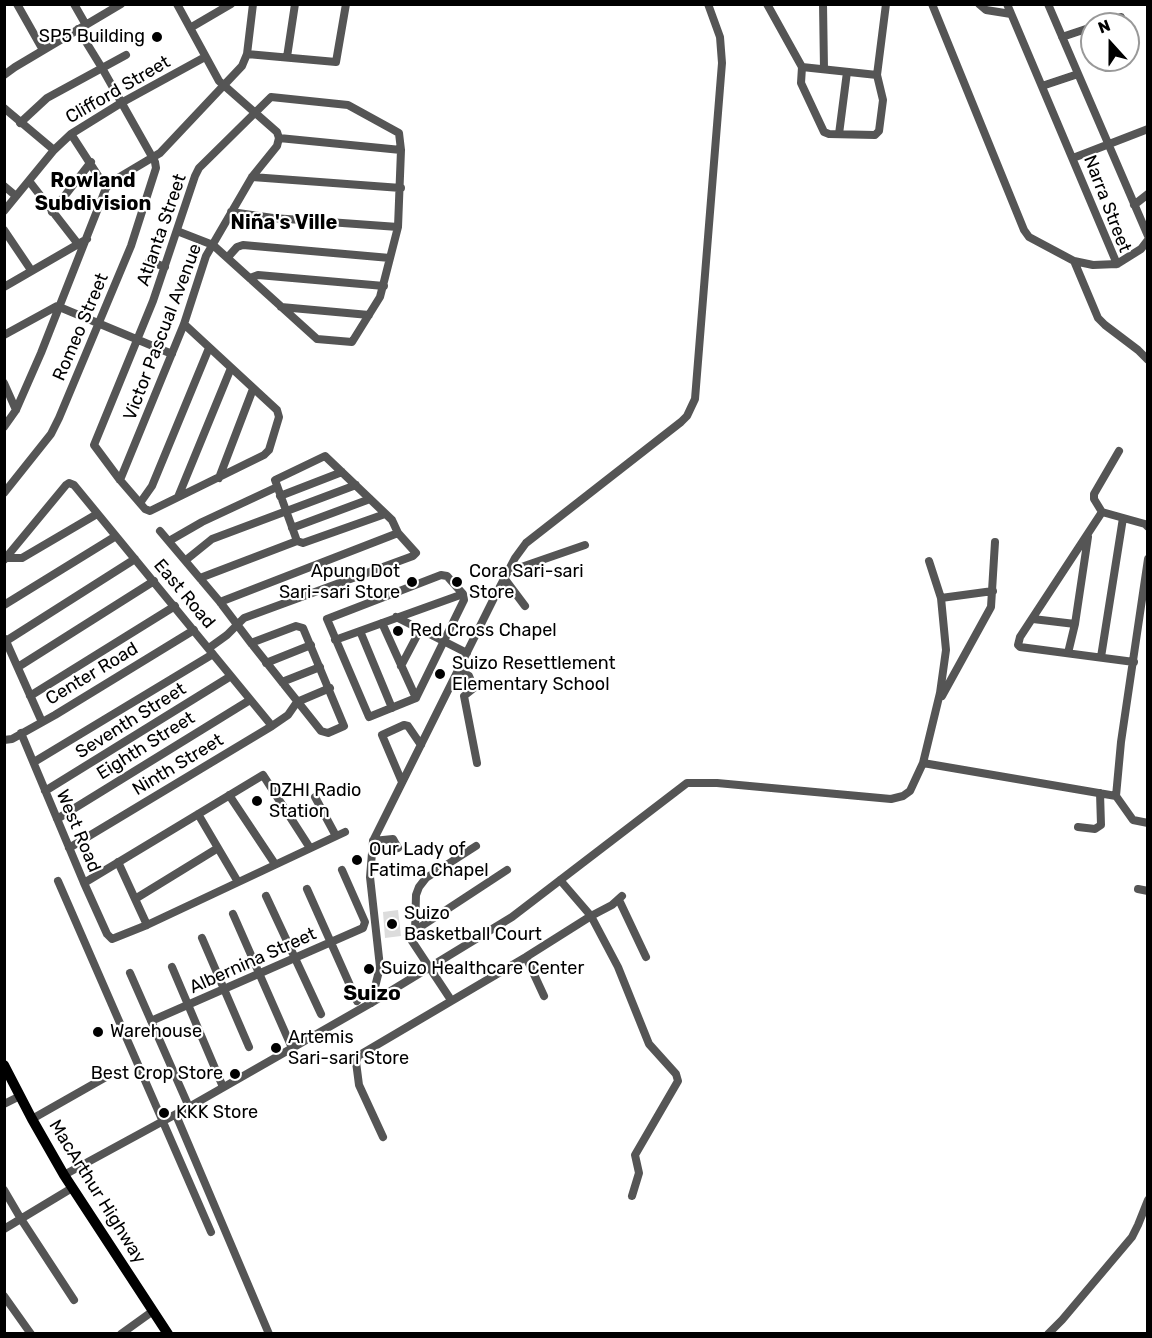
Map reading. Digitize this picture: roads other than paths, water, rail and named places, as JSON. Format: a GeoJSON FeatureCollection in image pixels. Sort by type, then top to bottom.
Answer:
{"type":"FeatureCollection","features":[{"type":"Feature","properties":{"kind":"highway","name":"MacArthur Highway"},"geometry":{"type":"LineString","coordinates":[[4,1065],[64,1175],[168,1334]]}},
{"type":"Feature","properties":{"kind":"street"},"geometry":{"type":"LineString","coordinates":[[17,4],[43,50]]}},
{"type":"Feature","properties":{"kind":"street"},"geometry":{"type":"LineString","coordinates":[[74,4],[86,25]]}},
{"type":"Feature","properties":{"kind":"street"},"geometry":{"type":"LineString","coordinates":[[5,75],[121,4]]}},
{"type":"Feature","properties":{"kind":"street"},"geometry":{"type":"LineString","coordinates":[[177,4],[223,86],[277,132],[279,138],[401,150],[398,227],[384,286],[352,342],[317,339],[213,245],[177,231]]}},
{"type":"Feature","properties":{"kind":"street"},"geometry":{"type":"LineString","coordinates":[[190,28],[231,4]]}},
{"type":"Feature","properties":{"kind":"street"},"geometry":{"type":"LineString","coordinates":[[4,427],[16,410],[61,307],[106,188],[113,181],[153,159],[242,66],[246,54],[253,4]]}},
{"type":"Feature","properties":{"kind":"street"},"geometry":{"type":"LineString","coordinates":[[287,57],[296,4]]}},
{"type":"Feature","properties":{"kind":"street"},"geometry":{"type":"LineString","coordinates":[[246,54],[336,62],[346,4]]}},
{"type":"Feature","properties":{"kind":"street"},"geometry":{"type":"LineString","coordinates":[[371,1003],[380,967],[370,877],[373,841],[515,558],[526,543],[681,422],[687,416],[695,399],[722,63],[720,37],[708,4]]}},
{"type":"Feature","properties":{"kind":"street"},"geometry":{"type":"LineString","coordinates":[[767,4],[802,67],[801,83],[824,132],[875,135],[879,131],[883,100],[877,75],[886,4]]}},
{"type":"Feature","properties":{"kind":"street"},"geometry":{"type":"LineString","coordinates":[[823,4],[824,69]]}},
{"type":"Feature","properties":{"kind":"street","name":"Narra Street"},"geometry":{"type":"LineString","coordinates":[[932,4],[1024,230],[1036,242],[1074,261],[1093,265],[1117,264],[1007,4]]}},
{"type":"Feature","properties":{"kind":"street"},"geometry":{"type":"LineString","coordinates":[[979,4],[986,10],[1011,14]]}},
{"type":"Feature","properties":{"kind":"street"},"geometry":{"type":"LineString","coordinates":[[1048,4],[1148,236]]}},
{"type":"Feature","properties":{"kind":"street"},"geometry":{"type":"LineString","coordinates":[[78,29],[153,159]]}},
{"type":"Feature","properties":{"kind":"street"},"geometry":{"type":"LineString","coordinates":[[1062,37],[1080,31]]}},
{"type":"Feature","properties":{"kind":"street"},"geometry":{"type":"LineString","coordinates":[[20,123],[47,98],[126,55]]}},
{"type":"Feature","properties":{"kind":"street","name":"Clifford Street"},"geometry":{"type":"LineString","coordinates":[[4,211],[54,150],[71,134],[121,103],[205,57]]}},
{"type":"Feature","properties":{"kind":"street"},"geometry":{"type":"LineString","coordinates":[[802,67],[877,75]]}},
{"type":"Feature","properties":{"kind":"street"},"geometry":{"type":"LineString","coordinates":[[839,134],[846,72]]}},
{"type":"Feature","properties":{"kind":"street"},"geometry":{"type":"LineString","coordinates":[[1042,86],[1078,74]]}},
{"type":"Feature","properties":{"kind":"street","name":"Atlanta Street"},"geometry":{"type":"LineString","coordinates":[[120,480],[94,445],[165,267],[200,168],[271,97],[348,105],[399,133],[401,150]]}},
{"type":"Feature","properties":{"kind":"street"},"geometry":{"type":"LineString","coordinates":[[4,108],[54,150]]}},
{"type":"Feature","properties":{"kind":"street"},"geometry":{"type":"LineString","coordinates":[[1073,158],[1148,129]]}},
{"type":"Feature","properties":{"kind":"street"},"geometry":{"type":"LineString","coordinates":[[71,134],[106,188]]}},
{"type":"Feature","properties":{"kind":"street","name":"Victor Pascual Avenue"},"geometry":{"type":"LineString","coordinates":[[120,480],[184,324],[200,272],[231,212],[252,177],[278,146],[279,138]]}},
{"type":"Feature","properties":{"kind":"street","name":"Romeo Street"},"geometry":{"type":"LineString","coordinates":[[5,490],[51,434],[130,246],[156,168],[153,159]]}},
{"type":"Feature","properties":{"kind":"street"},"geometry":{"type":"LineString","coordinates":[[52,212],[91,162]]}},
{"type":"Feature","properties":{"kind":"street"},"geometry":{"type":"LineString","coordinates":[[252,177],[401,188]]}},
{"type":"Feature","properties":{"kind":"street"},"geometry":{"type":"LineString","coordinates":[[29,181],[78,244]]}},
{"type":"Feature","properties":{"kind":"street"},"geometry":{"type":"LineString","coordinates":[[4,186],[16,196]]}},
{"type":"Feature","properties":{"kind":"street"},"geometry":{"type":"LineString","coordinates":[[1134,205],[1148,194]]}},
{"type":"Feature","properties":{"kind":"street"},"geometry":{"type":"LineString","coordinates":[[231,212],[273,218],[398,227]]}},
{"type":"Feature","properties":{"kind":"street"},"geometry":{"type":"LineString","coordinates":[[4,230],[31,270]]}},
{"type":"Feature","properties":{"kind":"street"},"geometry":{"type":"LineString","coordinates":[[4,287],[87,239]]}},
{"type":"Feature","properties":{"kind":"street"},"geometry":{"type":"LineString","coordinates":[[1117,264],[1141,249],[1148,240]]}},
{"type":"Feature","properties":{"kind":"street"},"geometry":{"type":"LineString","coordinates":[[228,257],[237,247],[243,245],[390,258]]}},
{"type":"Feature","properties":{"kind":"street"},"geometry":{"type":"LineString","coordinates":[[149,261],[165,267]]}},
{"type":"Feature","properties":{"kind":"street"},"geometry":{"type":"LineString","coordinates":[[1074,261],[1098,318],[1148,360]]}},
{"type":"Feature","properties":{"kind":"street"},"geometry":{"type":"LineString","coordinates":[[250,278],[258,275],[384,286]]}},
{"type":"Feature","properties":{"kind":"street"},"geometry":{"type":"LineString","coordinates":[[4,335],[50,309],[61,307],[172,354]]}},
{"type":"Feature","properties":{"kind":"street"},"geometry":{"type":"LineString","coordinates":[[280,307],[369,315]]}},
{"type":"Feature","properties":{"kind":"street"},"geometry":{"type":"LineString","coordinates":[[120,480],[145,509],[150,511],[264,455],[269,450],[279,417],[277,410],[184,324]]}},
{"type":"Feature","properties":{"kind":"street"},"geometry":{"type":"LineString","coordinates":[[140,503],[152,486],[209,348]]}},
{"type":"Feature","properties":{"kind":"street"},"geometry":{"type":"LineString","coordinates":[[178,497],[231,368]]}},
{"type":"Feature","properties":{"kind":"street"},"geometry":{"type":"LineString","coordinates":[[4,383],[16,410]]}},
{"type":"Feature","properties":{"kind":"street"},"geometry":{"type":"LineString","coordinates":[[219,478],[253,389]]}},
{"type":"Feature","properties":{"kind":"street"},"geometry":{"type":"LineString","coordinates":[[1119,451],[1094,494],[1094,499],[1101,512],[1145,524],[1148,527]]}},
{"type":"Feature","properties":{"kind":"street"},"geometry":{"type":"LineString","coordinates":[[34,762],[211,651],[244,618],[416,553],[398,533],[392,520],[325,456],[275,480],[297,541]]}},
{"type":"Feature","properties":{"kind":"street"},"geometry":{"type":"LineString","coordinates":[[280,496],[342,472]]}},
{"type":"Feature","properties":{"kind":"street","name":"East Road"},"geometry":{"type":"LineString","coordinates":[[5,559],[66,485],[69,483],[74,485],[272,726]]}},
{"type":"Feature","properties":{"kind":"street"},"geometry":{"type":"LineString","coordinates":[[186,561],[212,539],[356,485]]}},
{"type":"Feature","properties":{"kind":"street"},"geometry":{"type":"LineString","coordinates":[[169,541],[202,522],[277,487]]}},
{"type":"Feature","properties":{"kind":"street"},"geometry":{"type":"LineString","coordinates":[[292,528],[370,499]]}},
{"type":"Feature","properties":{"kind":"street"},"geometry":{"type":"LineString","coordinates":[[1101,512],[1017,641],[1020,647],[1134,662]]}},
{"type":"Feature","properties":{"kind":"street"},"geometry":{"type":"LineString","coordinates":[[5,559],[22,558],[97,514]]}},
{"type":"Feature","properties":{"kind":"street"},"geometry":{"type":"LineString","coordinates":[[200,578],[297,541],[303,543],[386,514]]}},
{"type":"Feature","properties":{"kind":"street"},"geometry":{"type":"LineString","coordinates":[[1101,657],[1123,518]]}},
{"type":"Feature","properties":{"kind":"street"},"geometry":{"type":"LineString","coordinates":[[160,531],[220,602],[251,644],[266,663],[324,733],[341,728],[344,723],[330,688],[300,626],[251,644]]}},
{"type":"Feature","properties":{"kind":"street"},"geometry":{"type":"LineString","coordinates":[[1068,653],[1075,624],[1089,532]]}},
{"type":"Feature","properties":{"kind":"street"},"geometry":{"type":"LineString","coordinates":[[220,602],[398,533]]}},
{"type":"Feature","properties":{"kind":"street"},"geometry":{"type":"LineString","coordinates":[[4,605],[116,536]]}},
{"type":"Feature","properties":{"kind":"street"},"geometry":{"type":"LineString","coordinates":[[938,703],[991,607],[996,542]]}},
{"type":"Feature","properties":{"kind":"street"},"geometry":{"type":"LineString","coordinates":[[506,575],[585,545]]}},
{"type":"Feature","properties":{"kind":"street"},"geometry":{"type":"LineString","coordinates":[[42,722],[5,639],[135,559]]}},
{"type":"Feature","properties":{"kind":"street"},"geometry":{"type":"LineString","coordinates":[[1148,559],[1121,742],[1116,796],[1133,820],[1148,823]]}},
{"type":"Feature","properties":{"kind":"street"},"geometry":{"type":"LineString","coordinates":[[64,1175],[176,1115],[371,1003],[519,912],[687,783],[717,783],[891,799],[903,796],[910,791],[923,762],[944,669],[946,650],[941,598],[929,561]]}},
{"type":"Feature","properties":{"kind":"street"},"geometry":{"type":"LineString","coordinates":[[441,575],[447,576],[463,594],[464,600],[416,699],[369,717],[335,640],[327,622],[329,617],[441,575]]}},
{"type":"Feature","properties":{"kind":"street"},"geometry":{"type":"LineString","coordinates":[[506,575],[525,606]]}},
{"type":"Feature","properties":{"kind":"street"},"geometry":{"type":"LineString","coordinates":[[18,667],[154,581]]}},
{"type":"Feature","properties":{"kind":"street"},"geometry":{"type":"LineString","coordinates":[[941,598],[993,591]]}},
{"type":"Feature","properties":{"kind":"street"},"geometry":{"type":"LineString","coordinates":[[335,640],[463,594]]}},
{"type":"Feature","properties":{"kind":"street"},"geometry":{"type":"LineString","coordinates":[[30,696],[175,606]]}},
{"type":"Feature","properties":{"kind":"street"},"geometry":{"type":"LineString","coordinates":[[396,618],[467,652]]}},
{"type":"Feature","properties":{"kind":"street"},"geometry":{"type":"LineString","coordinates":[[1033,619],[1075,624]]}},
{"type":"Feature","properties":{"kind":"street"},"geometry":{"type":"LineString","coordinates":[[382,623],[416,699]]}},
{"type":"Feature","properties":{"kind":"street","name":"Center Road"},"geometry":{"type":"LineString","coordinates":[[4,746],[8,739],[42,722],[194,630]]}},
{"type":"Feature","properties":{"kind":"street"},"geometry":{"type":"LineString","coordinates":[[401,666],[420,630]]}},
{"type":"Feature","properties":{"kind":"street"},"geometry":{"type":"LineString","coordinates":[[360,631],[392,708]]}},
{"type":"Feature","properties":{"kind":"street"},"geometry":{"type":"LineString","coordinates":[[266,663],[311,645]]}},
{"type":"Feature","properties":{"kind":"street"},"geometry":{"type":"LineString","coordinates":[[282,682],[320,668]]}},
{"type":"Feature","properties":{"kind":"street"},"geometry":{"type":"LineString","coordinates":[[944,669],[956,673]]}},
{"type":"Feature","properties":{"kind":"street"},"geometry":{"type":"LineString","coordinates":[[459,670],[469,676],[474,687],[464,696],[477,763]]}},
{"type":"Feature","properties":{"kind":"street","name":"Seventh Street"},"geometry":{"type":"LineString","coordinates":[[45,791],[231,676]]}},
{"type":"Feature","properties":{"kind":"street"},"geometry":{"type":"LineString","coordinates":[[297,702],[330,688]]}},
{"type":"Feature","properties":{"kind":"street","name":"Eighth Street"},"geometry":{"type":"LineString","coordinates":[[57,819],[250,700]]}},
{"type":"Feature","properties":{"kind":"street","name":"Ninth Street"},"geometry":{"type":"LineString","coordinates":[[69,848],[272,726],[288,715],[297,702]]}},
{"type":"Feature","properties":{"kind":"street"},"geometry":{"type":"LineString","coordinates":[[402,782],[382,735],[404,725],[408,726],[421,745]]}},
{"type":"Feature","properties":{"kind":"street","name":"West Road"},"geometry":{"type":"LineString","coordinates":[[21,733],[107,934],[112,939],[147,925]]}},
{"type":"Feature","properties":{"kind":"street"},"geometry":{"type":"LineString","coordinates":[[923,762],[1116,796]]}},
{"type":"Feature","properties":{"kind":"street"},"geometry":{"type":"LineString","coordinates":[[84,883],[263,775],[310,848]]}},
{"type":"Feature","properties":{"kind":"street"},"geometry":{"type":"LineString","coordinates":[[1078,827],[1095,829],[1101,825],[1100,793]]}},
{"type":"Feature","properties":{"kind":"street"},"geometry":{"type":"LineString","coordinates":[[229,795],[275,864]]}},
{"type":"Feature","properties":{"kind":"street"},"geometry":{"type":"LineString","coordinates":[[315,797],[336,836]]}},
{"type":"Feature","properties":{"kind":"street"},"geometry":{"type":"LineString","coordinates":[[198,814],[238,882]]}},
{"type":"Feature","properties":{"kind":"street"},"geometry":{"type":"LineString","coordinates":[[118,862],[147,925],[345,832]]}},
{"type":"Feature","properties":{"kind":"street"},"geometry":{"type":"LineString","coordinates":[[373,841],[393,839],[398,848]]}},
{"type":"Feature","properties":{"kind":"street"},"geometry":{"type":"LineString","coordinates":[[415,931],[416,895],[419,887],[426,878],[477,846]]}},
{"type":"Feature","properties":{"kind":"street"},"geometry":{"type":"LineString","coordinates":[[135,899],[218,848]]}},
{"type":"Feature","properties":{"kind":"street","name":"Albernina Street"},"geometry":{"type":"LineString","coordinates":[[151,1021],[366,926],[342,870]]}},
{"type":"Feature","properties":{"kind":"street"},"geometry":{"type":"LineString","coordinates":[[451,1000],[408,935],[507,870]]}},
{"type":"Feature","properties":{"kind":"street"},"geometry":{"type":"LineString","coordinates":[[560,880],[591,916],[618,967],[649,1044],[678,1079],[635,1155],[639,1173],[632,1196]]}},
{"type":"Feature","properties":{"kind":"street"},"geometry":{"type":"LineString","coordinates":[[58,881],[211,1232]]}},
{"type":"Feature","properties":{"kind":"street"},"geometry":{"type":"LineString","coordinates":[[307,889],[357,1001]]}},
{"type":"Feature","properties":{"kind":"street"},"geometry":{"type":"LineString","coordinates":[[1138,889],[1148,891]]}},
{"type":"Feature","properties":{"kind":"street"},"geometry":{"type":"LineString","coordinates":[[266,896],[321,1014]]}},
{"type":"Feature","properties":{"kind":"street"},"geometry":{"type":"LineString","coordinates":[[383,1137],[359,1085],[357,1059],[621,898],[646,957]]}},
{"type":"Feature","properties":{"kind":"street"},"geometry":{"type":"LineString","coordinates":[[233,914],[292,1048]]}},
{"type":"Feature","properties":{"kind":"street"},"geometry":{"type":"LineString","coordinates":[[202,938],[249,1047]]}},
{"type":"Feature","properties":{"kind":"street"},"geometry":{"type":"LineString","coordinates":[[526,957],[544,996]]}},
{"type":"Feature","properties":{"kind":"street"},"geometry":{"type":"LineString","coordinates":[[172,967],[223,1087]]}},
{"type":"Feature","properties":{"kind":"street"},"geometry":{"type":"LineString","coordinates":[[130,973],[189,1107]]}},
{"type":"Feature","properties":{"kind":"street"},"geometry":{"type":"LineString","coordinates":[[32,1119],[113,1073]]}},
{"type":"Feature","properties":{"kind":"street"},"geometry":{"type":"LineString","coordinates":[[4,1104],[20,1096]]}},
{"type":"Feature","properties":{"kind":"street"},"geometry":{"type":"LineString","coordinates":[[176,1115],[269,1334]]}},
{"type":"Feature","properties":{"kind":"street"},"geometry":{"type":"LineString","coordinates":[[4,1229],[72,1188]]}},
{"type":"Feature","properties":{"kind":"street"},"geometry":{"type":"LineString","coordinates":[[4,1190],[74,1300]]}},
{"type":"Feature","properties":{"kind":"street"},"geometry":{"type":"LineString","coordinates":[[1048,1334],[1132,1237],[1148,1200]]}},
{"type":"Feature","properties":{"kind":"street"},"geometry":{"type":"LineString","coordinates":[[4,1296],[31,1334]]}},
{"type":"Feature","properties":{"kind":"street"},"geometry":{"type":"LineString","coordinates":[[121,1334],[153,1311]]}},
{"type":"Feature","properties":{"kind":"place","name":"SP5 Building"},"geometry":{"type":"Point","coordinates":[157,37]}},
{"type":"Feature","properties":{"kind":"place","name":"Apung Dot Sari-sari Store"},"geometry":{"type":"Point","coordinates":[412,582]}},
{"type":"Feature","properties":{"kind":"place","name":"Cora Sari-sari Store"},"geometry":{"type":"Point","coordinates":[457,582]}},
{"type":"Feature","properties":{"kind":"place","name":"Red Cross Chapel"},"geometry":{"type":"Point","coordinates":[398,631]}},
{"type":"Feature","properties":{"kind":"place","name":"Suizo Resettlement Elementary School"},"geometry":{"type":"Point","coordinates":[440,674]}},
{"type":"Feature","properties":{"kind":"place","name":"DZHI Radio Station"},"geometry":{"type":"Point","coordinates":[257,801]}},
{"type":"Feature","properties":{"kind":"place","name":"Our Lady of Fatima Chapel"},"geometry":{"type":"Point","coordinates":[357,860]}},
{"type":"Feature","properties":{"kind":"place","name":"Suizo Basketball Court"},"geometry":{"type":"Point","coordinates":[392,924]}},
{"type":"Feature","properties":{"kind":"place","name":"Suizo Healthcare Center"},"geometry":{"type":"Point","coordinates":[369,969]}},
{"type":"Feature","properties":{"kind":"place","name":"Warehouse"},"geometry":{"type":"Point","coordinates":[98,1032]}},
{"type":"Feature","properties":{"kind":"place","name":"Artemis Sari-sari Store"},"geometry":{"type":"Point","coordinates":[276,1048]}},
{"type":"Feature","properties":{"kind":"place","name":"Best Crop Store"},"geometry":{"type":"Point","coordinates":[235,1074]}},
{"type":"Feature","properties":{"kind":"place","name":"KKK Store"},"geometry":{"type":"Point","coordinates":[164,1113]}},
{"type":"Feature","properties":{"kind":"district","name":"Rowland Subdivision"},"geometry":{"type":"Point","coordinates":[93,192]}},
{"type":"Feature","properties":{"kind":"district","name":"Niña's Ville"},"geometry":{"type":"Point","coordinates":[284,223]}},
{"type":"Feature","properties":{"kind":"district","name":"Suizo"},"geometry":{"type":"Point","coordinates":[372,994]}}]}
